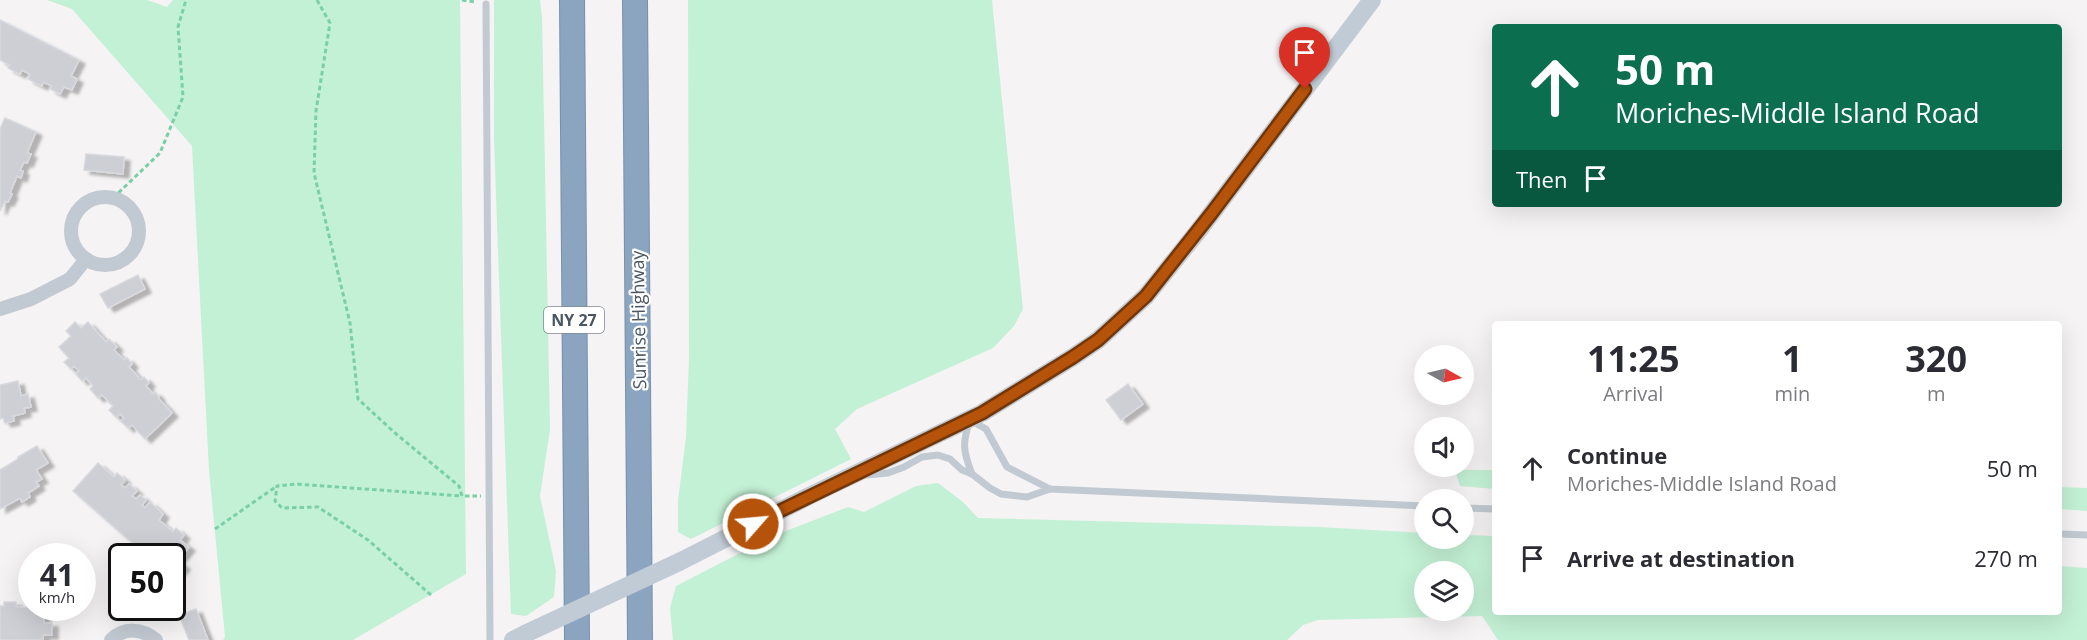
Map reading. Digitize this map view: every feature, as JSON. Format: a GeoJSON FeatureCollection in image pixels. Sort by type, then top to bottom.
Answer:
{"type":"FeatureCollection","features":[{"type":"Feature","properties":{"kind":"highway","name":"NY 27"},"geometry":{"type":"LineString","coordinates":[[572,0],[577,640]]}},
{"type":"Feature","properties":{"kind":"highway","name":"Sunrise Highway"},"geometry":{"type":"LineString","coordinates":[[635,0],[640,640]]}},
{"type":"Feature","properties":{"kind":"main road"},"geometry":{"type":"LineString","coordinates":[[519,637],[970,420],[1073,357],[1104,334],[1146,296],[1211,214],[1372,0]]}},
{"type":"Feature","properties":{"kind":"street"},"geometry":{"type":"LineString","coordinates":[[113,198],[122,201],[133,211],[139,225],[139,240],[131,254],[119,263],[104,266],[86,259],[78,251],[72,237],[72,222],[80,208],[92,199],[113,198]]}},
{"type":"Feature","properties":{"kind":"street"},"geometry":{"type":"LineString","coordinates":[[0,309],[31,299],[69,279],[86,259]]}},
{"type":"Feature","properties":{"kind":"street"},"geometry":{"type":"LineString","coordinates":[[111,640],[123,632],[134,630],[145,632],[156,640]]}},
{"type":"Feature","properties":{"kind":"lane"},"geometry":{"type":"LineString","coordinates":[[486,4],[490,640]]}},
{"type":"Feature","properties":{"kind":"lane"},"geometry":{"type":"LineString","coordinates":[[972,474],[963,453],[964,437],[970,420],[986,429],[1007,467],[1050,489]]}},
{"type":"Feature","properties":{"kind":"lane"},"geometry":{"type":"LineString","coordinates":[[850,477],[888,473],[922,457],[938,454],[950,459],[962,471],[972,474],[990,488],[1007,495],[1027,497],[1050,489],[1414,506]]}},
{"type":"Feature","properties":{"kind":"lane"},"geometry":{"type":"LineString","coordinates":[[1474,508],[1492,509]]}},
{"type":"Feature","properties":{"kind":"lane"},"geometry":{"type":"LineString","coordinates":[[2062,534],[2087,535]]}},
{"type":"Feature","properties":{"kind":"path"},"geometry":{"type":"LineString","coordinates":[[113,198],[160,153],[183,97],[178,27],[186,0]]}},
{"type":"Feature","properties":{"kind":"path"},"geometry":{"type":"LineString","coordinates":[[316,0],[330,23],[316,111],[314,173],[350,323],[358,399],[459,486],[462,496]]}},
{"type":"Feature","properties":{"kind":"path"},"geometry":{"type":"LineString","coordinates":[[215,529],[277,486],[296,484],[489,497]]}},
{"type":"Feature","properties":{"kind":"path"},"geometry":{"type":"LineString","coordinates":[[277,486],[274,501],[282,508],[318,507],[368,540],[431,594]]}},
{"type":"Feature","properties":{"kind":"green space"},"geometry":{"type":"Polygon","coordinates":[[[47,0],[147,0],[167,7],[173,0],[460,0],[466,574],[353,640],[223,640],[225,637],[209,470],[192,146],[72,9],[47,0]]]}},
{"type":"Feature","properties":{"kind":"green space"},"geometry":{"type":"Polygon","coordinates":[[[494,0],[540,0],[542,17],[550,429],[540,496],[556,571],[554,597],[526,616],[511,614],[494,139],[494,0]]]}},
{"type":"Feature","properties":{"kind":"green space"},"geometry":{"type":"Polygon","coordinates":[[[688,0],[992,0],[1023,309],[1014,326],[993,348],[857,409],[835,429],[851,459],[691,539],[678,532],[678,501],[686,437],[689,359],[688,0]]]}},
{"type":"Feature","properties":{"kind":"green space"},"geometry":{"type":"Polygon","coordinates":[[[1474,470],[1492,470],[1492,489],[1460,486],[1457,477],[1474,477],[1474,470]]]}},
{"type":"Feature","properties":{"kind":"green space"},"geometry":{"type":"Polygon","coordinates":[[[938,483],[963,502],[978,518],[1319,527],[1414,532],[1414,549],[1474,549],[1474,535],[1492,536],[1492,615],[2062,615],[2062,566],[2087,568],[2087,640],[1498,640],[1482,616],[1474,616],[1474,561],[1414,561],[1414,618],[1318,620],[1303,625],[1287,640],[673,640],[670,608],[676,586],[773,536],[848,507],[864,512],[916,486],[938,483]]]}},
{"type":"Feature","properties":{"kind":"green space"},"geometry":{"type":"Polygon","coordinates":[[[2062,487],[2087,488],[2087,511],[2062,509],[2062,487]]]}},
{"type":"Feature","properties":{"kind":"building"},"geometry":{"type":"Polygon","coordinates":[[[0,20],[79,60],[71,76],[77,79],[72,90],[64,87],[60,94],[50,89],[52,86],[43,82],[42,86],[28,79],[30,74],[22,70],[20,74],[8,68],[10,65],[0,60],[0,20]]]}},
{"type":"Feature","properties":{"kind":"building"},"geometry":{"type":"Polygon","coordinates":[[[5,118],[36,132],[27,153],[31,154],[27,163],[24,162],[20,170],[23,171],[21,178],[17,176],[10,193],[12,194],[0,211],[0,129],[5,118]]]}},
{"type":"Feature","properties":{"kind":"building"},"geometry":{"type":"Polygon","coordinates":[[[86,154],[124,157],[123,174],[84,170],[86,154]]]}},
{"type":"Feature","properties":{"kind":"building"},"geometry":{"type":"Polygon","coordinates":[[[138,275],[145,289],[108,308],[100,294],[138,275]]]}},
{"type":"Feature","properties":{"kind":"building"},"geometry":{"type":"Polygon","coordinates":[[[75,322],[81,328],[88,322],[106,342],[109,339],[117,347],[114,350],[124,360],[127,358],[132,364],[129,367],[141,380],[144,377],[149,383],[146,386],[153,394],[155,392],[172,413],[145,439],[132,425],[128,428],[121,421],[124,418],[120,414],[116,417],[109,410],[113,406],[102,395],[98,398],[90,389],[93,386],[86,378],[82,381],[76,374],[79,371],[74,366],[71,369],[64,362],[69,358],[59,347],[71,336],[66,331],[75,322]]]}},
{"type":"Feature","properties":{"kind":"building"},"geometry":{"type":"Polygon","coordinates":[[[18,381],[21,396],[28,394],[31,407],[24,408],[25,413],[13,416],[14,421],[5,423],[3,418],[0,419],[0,385],[18,381]]]}},
{"type":"Feature","properties":{"kind":"building"},"geometry":{"type":"Polygon","coordinates":[[[1128,384],[1143,404],[1121,420],[1106,400],[1128,384]]]}},
{"type":"Feature","properties":{"kind":"building"},"geometry":{"type":"Polygon","coordinates":[[[37,446],[48,463],[36,470],[42,479],[36,482],[39,486],[28,493],[30,497],[22,502],[20,498],[0,509],[0,470],[37,446]]]}},
{"type":"Feature","properties":{"kind":"building"},"geometry":{"type":"Polygon","coordinates":[[[98,463],[114,477],[117,473],[125,480],[121,485],[125,488],[129,484],[137,491],[132,496],[136,499],[140,495],[146,500],[142,505],[145,508],[150,502],[163,514],[159,520],[173,532],[176,528],[184,535],[180,540],[184,543],[132,543],[73,491],[98,463]]]}},
{"type":"Feature","properties":{"kind":"building"},"geometry":{"type":"Polygon","coordinates":[[[4,602],[16,602],[18,621],[52,623],[52,635],[43,635],[43,640],[0,640],[0,606],[4,606],[4,602]]]}},
{"type":"Feature","properties":{"kind":"building"},"geometry":{"type":"Polygon","coordinates":[[[196,609],[208,640],[189,640],[181,621],[186,621],[186,613],[196,609]]]}},
{"type":"Feature","properties":{"kind":"route"},"geometry":{"type":"LineString","coordinates":[[753,524],[982,413],[1098,340],[1146,296],[1305,89]]}}]}
